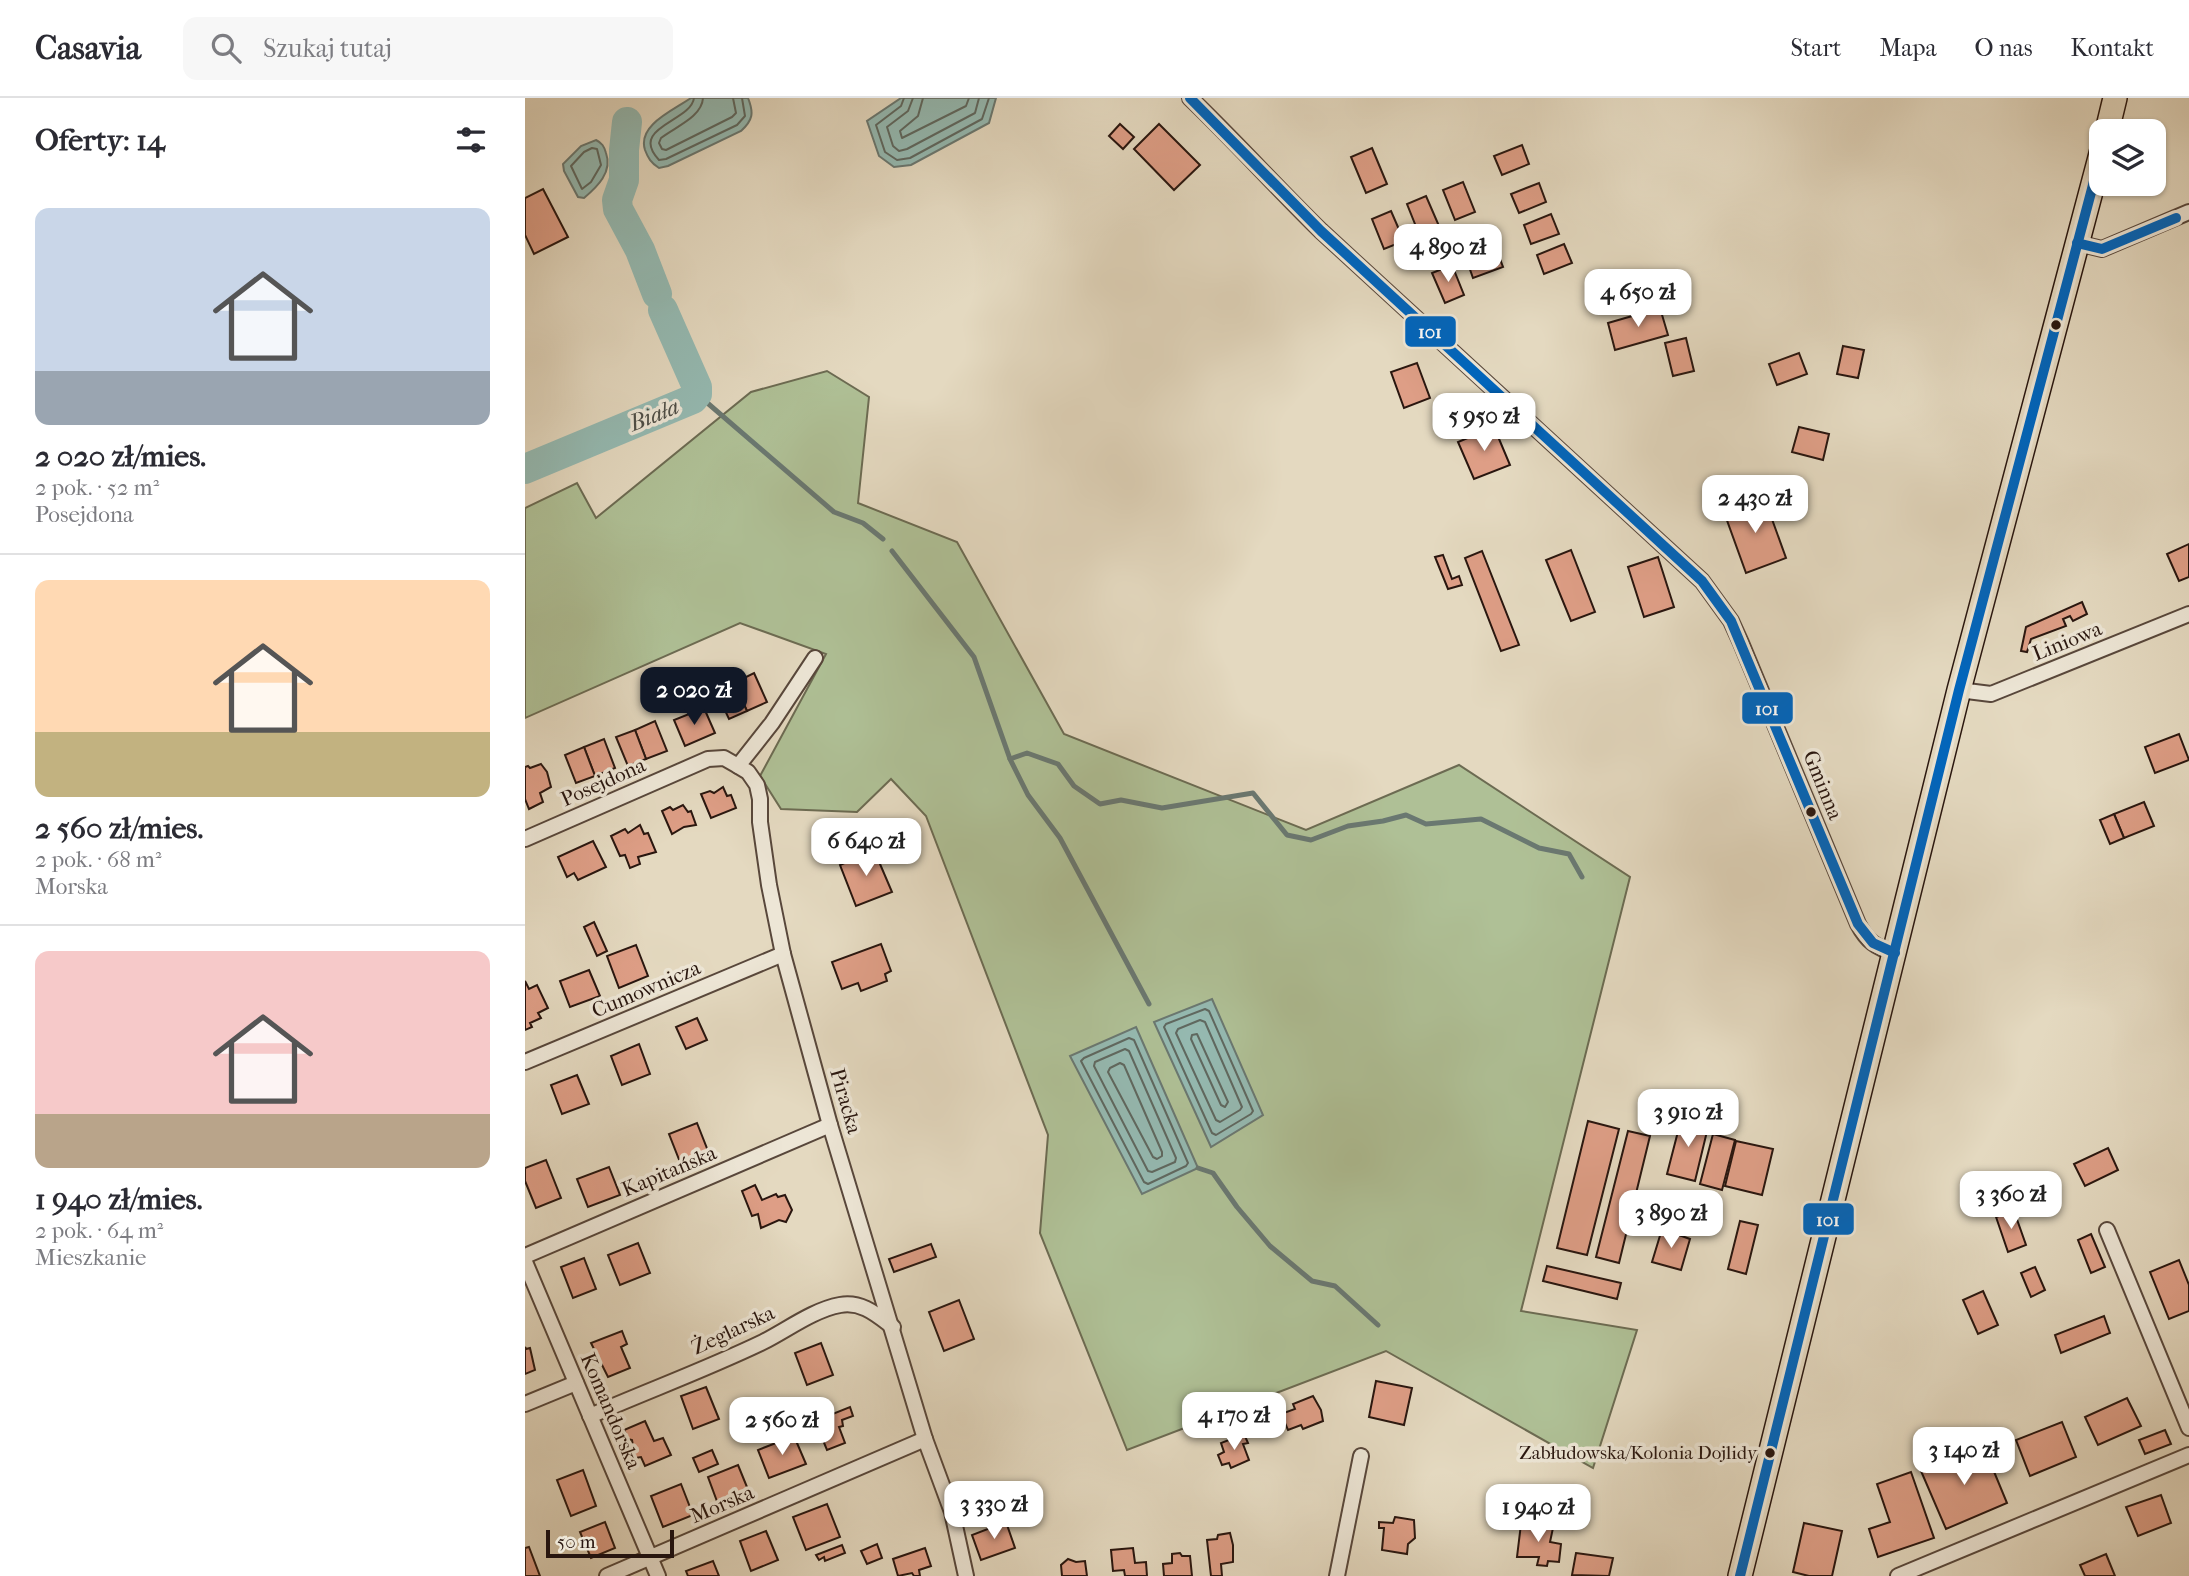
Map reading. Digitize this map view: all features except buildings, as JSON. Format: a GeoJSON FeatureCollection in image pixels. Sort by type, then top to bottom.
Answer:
{"type":"FeatureCollection","features":[{"type":"Feature","properties":{"kind":"highway"},"geometry":{"type":"LineString","coordinates":[[2110,119],[2115,98]]}},
{"type":"Feature","properties":{"kind":"highway"},"geometry":{"type":"LineString","coordinates":[[1740,1576],[1959,690],[2090,196]]}},
{"type":"Feature","properties":{"kind":"street","name":"Gminna"},"geometry":{"type":"LineString","coordinates":[[1189,98],[1232,138],[1271,183],[1702,581],[1731,621],[1858,924],[1871,943],[1881,950],[1895,953]]}},
{"type":"Feature","properties":{"kind":"street"},"geometry":{"type":"LineString","coordinates":[[2077,243],[2102,249],[2189,212]]}},
{"type":"Feature","properties":{"kind":"street","name":"Liniowa"},"geometry":{"type":"LineString","coordinates":[[1959,690],[1991,694],[2189,614]]}},
{"type":"Feature","properties":{"kind":"street"},"geometry":{"type":"LineString","coordinates":[[738,766],[772,723],[815,658]]}},
{"type":"Feature","properties":{"kind":"street","name":"Posejdona"},"geometry":{"type":"LineString","coordinates":[[525,839],[708,759],[724,758],[738,766]]}},
{"type":"Feature","properties":{"kind":"street","name":"Piracka"},"geometry":{"type":"LineString","coordinates":[[738,766],[748,772],[757,785],[760,822],[783,954],[830,1125],[925,1439],[952,1512],[966,1576]]}},
{"type":"Feature","properties":{"kind":"street","name":"Cumownicza"},"geometry":{"type":"LineString","coordinates":[[525,1062],[783,954]]}},
{"type":"Feature","properties":{"kind":"street","name":"Kapitańska"},"geometry":{"type":"LineString","coordinates":[[525,1256],[830,1125]]}},
{"type":"Feature","properties":{"kind":"street"},"geometry":{"type":"LineString","coordinates":[[2107,1230],[2189,1428]]}},
{"type":"Feature","properties":{"kind":"street","name":"Komandorska"},"geometry":{"type":"LineString","coordinates":[[525,1262],[658,1576]]}},
{"type":"Feature","properties":{"kind":"street","name":"Żeglarska"},"geometry":{"type":"LineString","coordinates":[[590,1416],[763,1342],[840,1305],[854,1304],[870,1309],[893,1326]]}},
{"type":"Feature","properties":{"kind":"street"},"geometry":{"type":"LineString","coordinates":[[525,1404],[576,1383]]}},
{"type":"Feature","properties":{"kind":"street","name":"Morska"},"geometry":{"type":"LineString","coordinates":[[607,1576],[925,1439]]}},
{"type":"Feature","properties":{"kind":"street"},"geometry":{"type":"LineString","coordinates":[[1898,1576],[2189,1455]]}},
{"type":"Feature","properties":{"kind":"street"},"geometry":{"type":"LineString","coordinates":[[1337,1576],[1361,1456]]}},
{"type":"Feature","properties":{"kind":"green space"},"geometry":{"type":"Polygon","coordinates":[[[827,371],[869,397],[858,503],[957,542],[1064,734],[1306,830],[1459,765],[1630,877],[1521,1311],[1637,1330],[1593,1468],[1386,1351],[1127,1450],[1040,1233],[1048,1135],[926,816],[891,779],[857,812],[781,809],[760,776],[826,654],[740,623],[525,718],[525,508],[577,483],[596,518],[751,392],[827,371]]]}},
{"type":"Feature","properties":{"kind":"water"},"geometry":{"type":"Polygon","coordinates":[[[691,98],[748,98],[752,112],[750,120],[741,131],[659,168],[650,160],[645,150],[646,133],[659,119],[691,98]]]}},
{"type":"Feature","properties":{"kind":"water"},"geometry":{"type":"Polygon","coordinates":[[[901,98],[996,98],[989,123],[911,165],[894,167],[879,156],[867,121],[901,98]]]}},
{"type":"Feature","properties":{"kind":"water"},"geometry":{"type":"Polygon","coordinates":[[[596,140],[603,145],[606,153],[606,173],[589,194],[584,198],[578,197],[563,164],[581,146],[596,140]]]}},
{"type":"Feature","properties":{"kind":"water"},"geometry":{"type":"Polygon","coordinates":[[[1212,999],[1263,1115],[1211,1147],[1154,1022],[1212,999]]]}},
{"type":"Feature","properties":{"kind":"water"},"geometry":{"type":"Polygon","coordinates":[[[1136,1027],[1198,1168],[1142,1194],[1070,1056],[1136,1027]]]}},
{"type":"Feature","properties":{"kind":"waterway","name":"Biała"},"geometry":{"type":"LineString","coordinates":[[627,122],[624,180],[617,200],[618,209],[640,250],[657,294]]}},
{"type":"Feature","properties":{"kind":"waterway","name":"Biała"},"geometry":{"type":"LineString","coordinates":[[525,469],[693,399],[697,394],[697,387],[663,310]]}},
{"type":"Feature","properties":{"kind":"waterway"},"geometry":{"type":"LineString","coordinates":[[697,394],[834,512],[863,523],[883,539]]}},
{"type":"Feature","properties":{"kind":"waterway"},"geometry":{"type":"LineString","coordinates":[[892,551],[974,657],[1010,759],[1028,795],[1060,838],[1149,1004]]}},
{"type":"Feature","properties":{"kind":"waterway"},"geometry":{"type":"LineString","coordinates":[[1010,759],[1027,753],[1058,764],[1074,786],[1100,804],[1121,800],[1162,808],[1253,793],[1287,835],[1311,840],[1348,826],[1406,815],[1426,824],[1481,819],[1539,848],[1569,854],[1582,877]]}},
{"type":"Feature","properties":{"kind":"waterway"},"geometry":{"type":"LineString","coordinates":[[1198,1168],[1213,1173],[1270,1246],[1312,1281],[1335,1286],[1378,1325]]}},
{"type":"Feature","properties":{"kind":"transit line","name":"101"},"geometry":{"type":"LineString","coordinates":[[1190,98],[1321,231],[1702,581],[1731,621],[1858,924],[1873,943],[1895,953]]}},
{"type":"Feature","properties":{"kind":"transit line","name":"101"},"geometry":{"type":"LineString","coordinates":[[1740,1576],[1959,690],[2090,196]]}},
{"type":"Feature","properties":{"kind":"transit line","name":"101"},"geometry":{"type":"LineString","coordinates":[[2077,243],[2102,249],[2176,218]]}},
{"type":"Feature","properties":{"kind":"place","name":"Zabłudowska/Kolonia Dojlidy"},"geometry":{"type":"Point","coordinates":[1770,1453]}}]}
